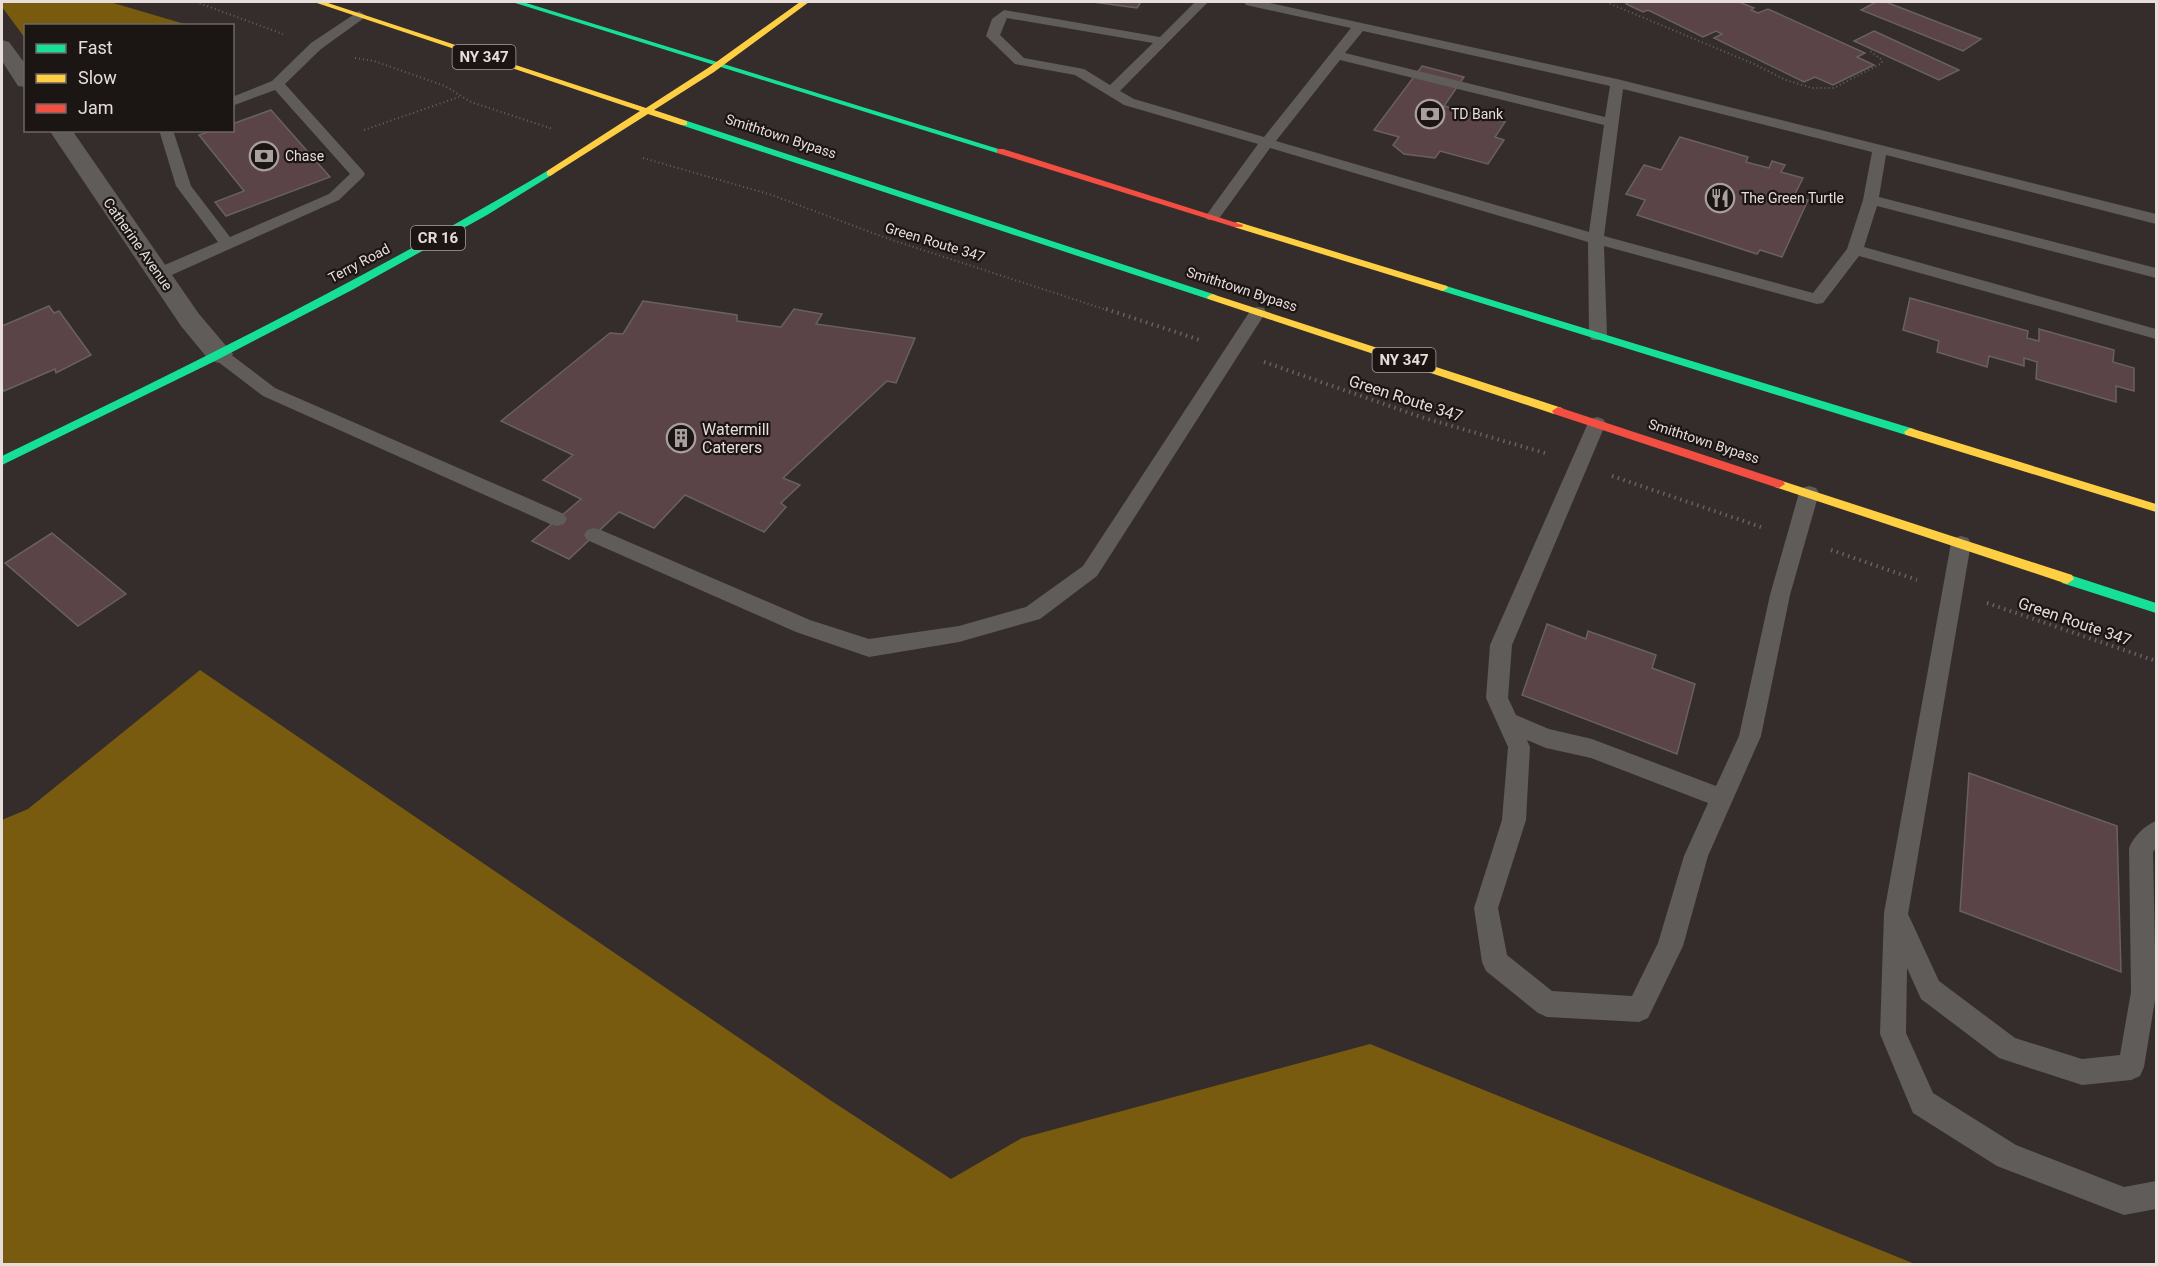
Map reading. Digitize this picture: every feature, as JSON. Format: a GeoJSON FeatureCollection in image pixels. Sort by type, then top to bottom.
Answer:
{"type":"FeatureCollection","features":[{"type":"Feature","properties":{"kind":"main road","name":"Smithtown Bypass"},"geometry":{"type":"LineString","coordinates":[[318,2],[2157,608]]}},
{"type":"Feature","properties":{"kind":"main road"},"geometry":{"type":"LineString","coordinates":[[516,2],[2157,508]]}},
{"type":"Feature","properties":{"kind":"main road","name":"Terry Road"},"geometry":{"type":"LineString","coordinates":[[2,461],[219,354],[429,243],[535,183],[651,111],[805,2]]}},
{"type":"Feature","properties":{"kind":"street"},"geometry":{"type":"LineString","coordinates":[[2,46],[24,78]]}},
{"type":"Feature","properties":{"kind":"street","name":"Catherine Avenue"},"geometry":{"type":"LineString","coordinates":[[61,132],[190,320],[219,354]]}},
{"type":"Feature","properties":{"kind":"lane"},"geometry":{"type":"LineString","coordinates":[[1111,92],[1202,2]]}},
{"type":"Feature","properties":{"kind":"lane"},"geometry":{"type":"LineString","coordinates":[[1250,2],[1617,83],[2157,219]]}},
{"type":"Feature","properties":{"kind":"lane"},"geometry":{"type":"LineString","coordinates":[[1163,41],[1004,14],[998,19],[993,36],[1020,61],[1079,72],[1129,102],[1596,239],[1817,299],[1856,250],[1871,200],[1880,150]]}},
{"type":"Feature","properties":{"kind":"lane"},"geometry":{"type":"LineString","coordinates":[[234,101],[277,84],[316,46],[359,15]]}},
{"type":"Feature","properties":{"kind":"lane"},"geometry":{"type":"LineString","coordinates":[[1213,217],[1266,144],[1359,27]]}},
{"type":"Feature","properties":{"kind":"lane"},"geometry":{"type":"LineString","coordinates":[[1338,55],[1612,123]]}},
{"type":"Feature","properties":{"kind":"lane"},"geometry":{"type":"LineString","coordinates":[[1598,336],[1596,239],[1617,83]]}},
{"type":"Feature","properties":{"kind":"lane"},"geometry":{"type":"LineString","coordinates":[[159,274],[334,197],[358,174],[277,84]]}},
{"type":"Feature","properties":{"kind":"lane"},"geometry":{"type":"LineString","coordinates":[[167,132],[184,186],[227,244]]}},
{"type":"Feature","properties":{"kind":"lane"},"geometry":{"type":"LineString","coordinates":[[1871,200],[2157,273]]}},
{"type":"Feature","properties":{"kind":"lane"},"geometry":{"type":"LineString","coordinates":[[1856,250],[2157,333]]}},
{"type":"Feature","properties":{"kind":"lane"},"geometry":{"type":"LineString","coordinates":[[594,535],[803,626],[869,648],[959,634],[1033,613],[1090,571],[1258,312]]}},
{"type":"Feature","properties":{"kind":"lane"},"geometry":{"type":"LineString","coordinates":[[219,354],[269,392],[557,519]]}},
{"type":"Feature","properties":{"kind":"lane"},"geometry":{"type":"LineString","coordinates":[[1597,423],[1501,645],[1497,698],[1519,747],[1514,820],[1486,908],[1496,962],[1547,1004],[1639,1009],[1670,946],[1696,855],[1750,736],[1780,595],[1809,493]]}},
{"type":"Feature","properties":{"kind":"lane"},"geometry":{"type":"LineString","coordinates":[[1961,543],[1896,913],[1893,1034],[1923,1103],[2007,1156],[2124,1201],[2157,1195]]}},
{"type":"Feature","properties":{"kind":"lane"},"geometry":{"type":"LineString","coordinates":[[1508,722],[1546,738],[1592,748],[1722,798]]}},
{"type":"Feature","properties":{"kind":"lane"},"geometry":{"type":"LineString","coordinates":[[1896,913],[1930,990],[2008,1049],[2082,1072],[2131,1067],[2145,992],[2141,848],[2157,832]]}},
{"type":"Feature","properties":{"kind":"path"},"geometry":{"type":"LineString","coordinates":[[196,2],[290,36]]}},
{"type":"Feature","properties":{"kind":"path"},"geometry":{"type":"LineString","coordinates":[[1606,2],[1754,64],[1786,80],[1812,88],[1834,87],[1882,63],[1882,60],[1870,51]]}},
{"type":"Feature","properties":{"kind":"path"},"geometry":{"type":"LineString","coordinates":[[346,56],[374,62],[445,86],[460,97],[483,106]]}},
{"type":"Feature","properties":{"kind":"path"},"geometry":{"type":"LineString","coordinates":[[329,142],[460,97]]}},
{"type":"Feature","properties":{"kind":"path","name":"Green Route 347"},"geometry":{"type":"LineString","coordinates":[[670,166],[772,195],[886,238],[1194,338]]}},
{"type":"Feature","properties":{"kind":"path","name":"Green Route 347"},"geometry":{"type":"LineString","coordinates":[[1264,362],[1421,417],[1542,452]]}},
{"type":"Feature","properties":{"kind":"path"},"geometry":{"type":"LineString","coordinates":[[1602,472],[1764,528]]}},
{"type":"Feature","properties":{"kind":"path"},"geometry":{"type":"LineString","coordinates":[[1825,548],[1911,577]]}},
{"type":"Feature","properties":{"kind":"path","name":"Green Route 347"},"geometry":{"type":"LineString","coordinates":[[1986,603],[2157,661]]}},
{"type":"Feature","properties":{"kind":"shaded area"},"geometry":{"type":"Polygon","coordinates":[[[2,2],[110,2],[185,24],[24,24],[24,37],[2,7],[2,2]]]}},
{"type":"Feature","properties":{"kind":"shaded area"},"geometry":{"type":"Polygon","coordinates":[[[200,670],[830,1100],[951,1179],[1022,1138],[1370,1044],[1915,1264],[2,1264],[2,820],[28,809],[200,670]]]}},
{"type":"Feature","properties":{"kind":"building"},"geometry":{"type":"Polygon","coordinates":[[[1093,2],[1141,2],[1137,8],[1093,2]]]}},
{"type":"Feature","properties":{"kind":"building"},"geometry":{"type":"Polygon","coordinates":[[[1629,2],[1739,2],[1754,8],[1751,10],[1758,13],[1768,9],[1865,53],[1857,57],[1874,65],[1833,85],[1815,77],[1804,82],[1714,38],[1722,34],[1716,31],[1703,37],[1648,10],[1643,12],[1626,4],[1629,2]]]}},
{"type":"Feature","properties":{"kind":"building"},"geometry":{"type":"Polygon","coordinates":[[[1876,2],[1886,2],[1981,39],[1963,51],[1861,10],[1876,2]]]}},
{"type":"Feature","properties":{"kind":"building"},"geometry":{"type":"Polygon","coordinates":[[[1874,31],[1959,70],[1939,80],[1854,41],[1874,31]]]}},
{"type":"Feature","properties":{"kind":"building","name":"TD Bank"},"geometry":{"type":"Polygon","coordinates":[[[1422,66],[1464,77],[1444,106],[1505,122],[1495,137],[1504,140],[1488,164],[1440,151],[1435,158],[1404,154],[1393,145],[1399,137],[1374,130],[1422,66]]]}},
{"type":"Feature","properties":{"kind":"building","name":"Chase"},"geometry":{"type":"Polygon","coordinates":[[[271,110],[330,177],[226,216],[215,202],[244,191],[199,135],[207,132],[234,132],[234,123],[271,110]]]}},
{"type":"Feature","properties":{"kind":"building","name":"The Green Turtle"},"geometry":{"type":"Polygon","coordinates":[[[1680,137],[1748,157],[1746,162],[1769,168],[1772,161],[1785,165],[1781,172],[1803,178],[1794,196],[1808,200],[1782,257],[1760,250],[1757,254],[1637,215],[1645,200],[1626,194],[1644,165],[1661,170],[1680,137]]]}},
{"type":"Feature","properties":{"kind":"building"},"geometry":{"type":"Polygon","coordinates":[[[1910,298],[2028,331],[2027,338],[2039,341],[2039,329],[2114,350],[2113,362],[2134,368],[2134,391],[2116,386],[2116,402],[2036,379],[2037,362],[2024,358],[2024,366],[1989,356],[1987,367],[1937,352],[1939,341],[1903,330],[1910,298]]]}},
{"type":"Feature","properties":{"kind":"building","name":"Watermill Caterers"},"geometry":{"type":"Polygon","coordinates":[[[643,301],[737,315],[737,321],[781,327],[794,309],[822,314],[816,324],[915,338],[896,383],[887,381],[783,478],[800,485],[781,503],[786,507],[764,532],[685,495],[654,528],[619,512],[569,559],[532,541],[581,499],[543,480],[573,455],[501,421],[610,333],[623,334],[643,301]]]}},
{"type":"Feature","properties":{"kind":"building"},"geometry":{"type":"Polygon","coordinates":[[[49,306],[54,313],[59,311],[91,355],[56,373],[55,369],[4,391],[2,388],[2,326],[49,306]]]}},
{"type":"Feature","properties":{"kind":"building"},"geometry":{"type":"Polygon","coordinates":[[[52,533],[126,594],[78,626],[5,563],[52,533]]]}},
{"type":"Feature","properties":{"kind":"building"},"geometry":{"type":"Polygon","coordinates":[[[1547,624],[1586,639],[1588,631],[1656,655],[1652,668],[1695,684],[1677,754],[1522,695],[1547,624]]]}},
{"type":"Feature","properties":{"kind":"building"},"geometry":{"type":"Polygon","coordinates":[[[1969,773],[2117,826],[2121,972],[1960,911],[1969,773]]]}},
{"type":"Feature","properties":{"kind":"traffic: fast"},"geometry":{"type":"LineString","coordinates":[[516,2],[1000,151]]}},
{"type":"Feature","properties":{"kind":"traffic: fast"},"geometry":{"type":"LineString","coordinates":[[684,123],[1212,297]]}},
{"type":"Feature","properties":{"kind":"traffic: fast"},"geometry":{"type":"LineString","coordinates":[[2,461],[280,324],[484,213],[550,173]]}},
{"type":"Feature","properties":{"kind":"traffic: fast"},"geometry":{"type":"LineString","coordinates":[[1443,288],[1910,432]]}},
{"type":"Feature","properties":{"kind":"traffic: fast"},"geometry":{"type":"LineString","coordinates":[[2067,579],[2156,608]]}},
{"type":"Feature","properties":{"kind":"traffic: slow"},"geometry":{"type":"LineString","coordinates":[[318,2],[684,123]]}},
{"type":"Feature","properties":{"kind":"traffic: slow"},"geometry":{"type":"LineString","coordinates":[[550,173],[711,70],[805,2]]}},
{"type":"Feature","properties":{"kind":"traffic: slow"},"geometry":{"type":"LineString","coordinates":[[1238,225],[1443,288]]}},
{"type":"Feature","properties":{"kind":"traffic: slow"},"geometry":{"type":"LineString","coordinates":[[1212,297],[1558,411]]}},
{"type":"Feature","properties":{"kind":"traffic: slow"},"geometry":{"type":"LineString","coordinates":[[1910,432],[2156,508]]}},
{"type":"Feature","properties":{"kind":"traffic: slow"},"geometry":{"type":"LineString","coordinates":[[1779,484],[2067,579]]}},
{"type":"Feature","properties":{"kind":"traffic: jam"},"geometry":{"type":"LineString","coordinates":[[1000,151],[1238,225]]}},
{"type":"Feature","properties":{"kind":"traffic: jam"},"geometry":{"type":"LineString","coordinates":[[1558,411],[1779,484]]}},
{"type":"Feature","properties":{"kind":"place","name":"TD Bank"},"geometry":{"type":"Point","coordinates":[1430,114]}},
{"type":"Feature","properties":{"kind":"place","name":"Chase"},"geometry":{"type":"Point","coordinates":[264,156]}},
{"type":"Feature","properties":{"kind":"place","name":"The Green Turtle"},"geometry":{"type":"Point","coordinates":[1720,198]}},
{"type":"Feature","properties":{"kind":"place","name":"Watermill Caterers"},"geometry":{"type":"Point","coordinates":[681,438]}}]}
